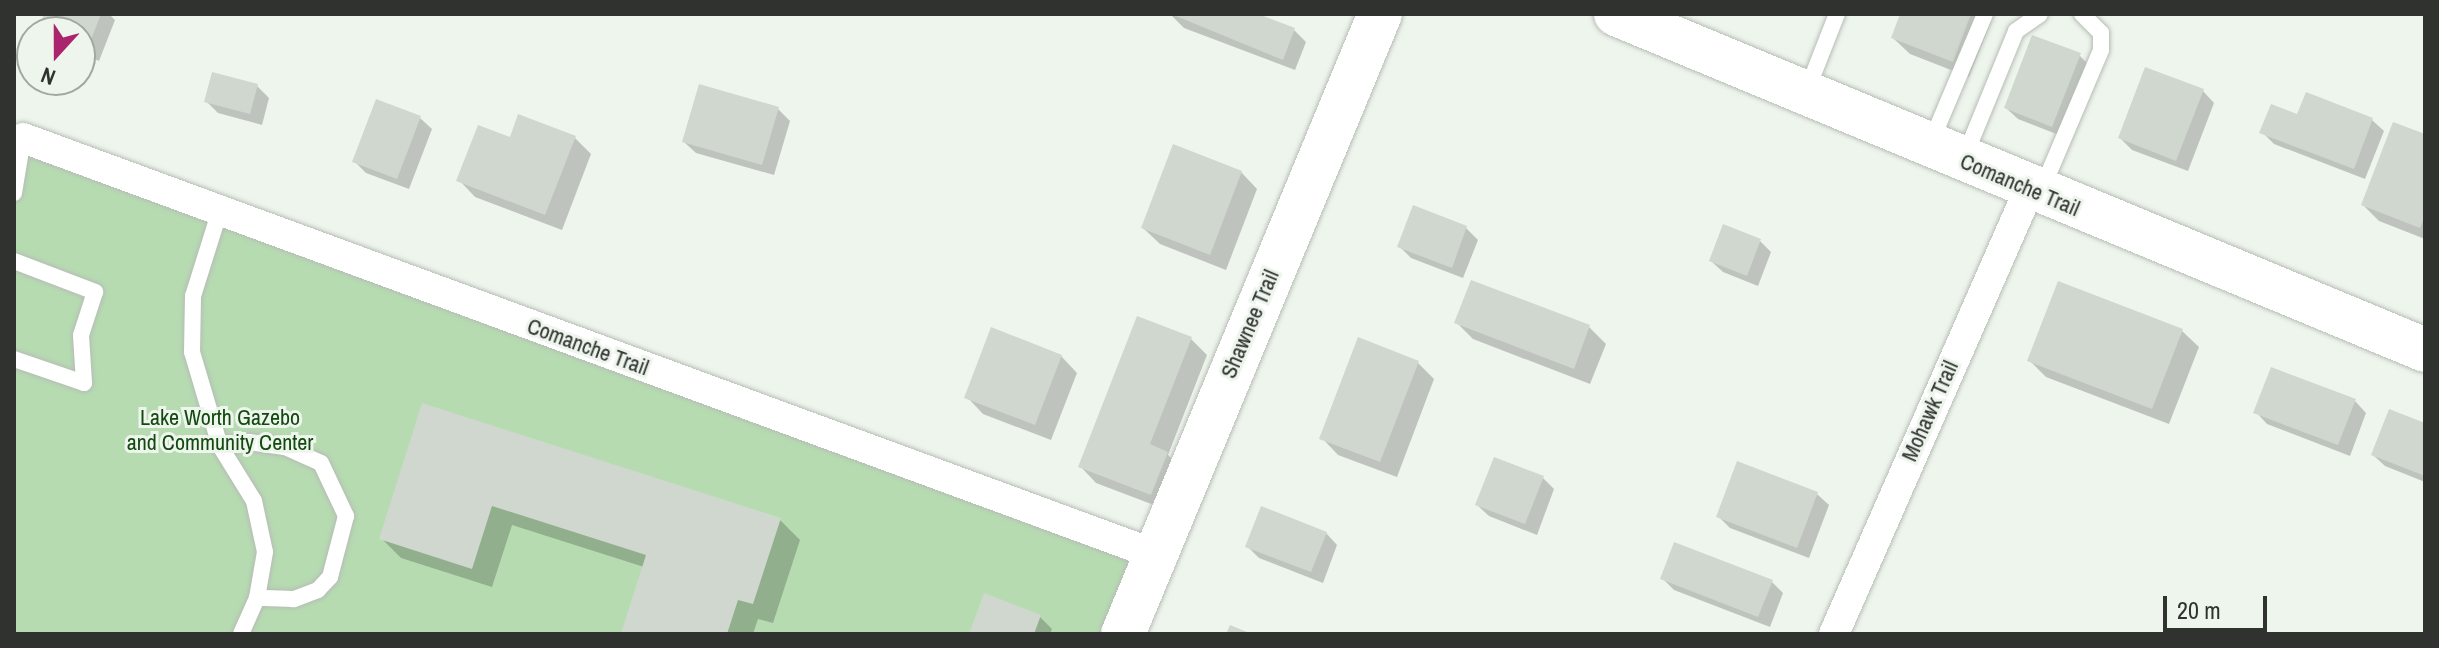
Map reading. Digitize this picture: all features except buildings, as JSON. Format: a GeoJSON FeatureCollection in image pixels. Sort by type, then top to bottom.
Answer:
{"type":"FeatureCollection","features":[{"type":"Feature","properties":{"kind":"street","name":"Shawnee Trail"},"geometry":{"type":"LineString","coordinates":[[1123,634],[1380,14]]}},
{"type":"Feature","properties":{"kind":"street","name":"Comanche Trail"},"geometry":{"type":"LineString","coordinates":[[1616,14],[2034,191],[2425,350]]}},
{"type":"Feature","properties":{"kind":"street","name":"Comanche Trail"},"geometry":{"type":"LineString","coordinates":[[23,138],[1154,554]]}},
{"type":"Feature","properties":{"kind":"street","name":"Mohawk Trail"},"geometry":{"type":"LineString","coordinates":[[1834,634],[2034,191]]}},
{"type":"Feature","properties":{"kind":"lane"},"geometry":{"type":"LineString","coordinates":[[1806,95],[1837,14]]}},
{"type":"Feature","properties":{"kind":"lane"},"geometry":{"type":"LineString","coordinates":[[1946,154],[1985,14]]}},
{"type":"Feature","properties":{"kind":"lane"},"geometry":{"type":"LineString","coordinates":[[1946,154],[2016,31],[2040,14]]}},
{"type":"Feature","properties":{"kind":"lane"},"geometry":{"type":"LineString","coordinates":[[2034,191],[2101,50],[2101,33],[2082,14]]}},
{"type":"Feature","properties":{"kind":"lane"},"geometry":{"type":"LineString","coordinates":[[14,193],[23,138]]}},
{"type":"Feature","properties":{"kind":"lane"},"geometry":{"type":"LineString","coordinates":[[220,210],[193,296],[192,352],[220,446],[254,501],[265,552],[257,598],[241,634]]}},
{"type":"Feature","properties":{"kind":"lane"},"geometry":{"type":"LineString","coordinates":[[14,261],[95,292],[81,335],[84,383],[14,359]]}},
{"type":"Feature","properties":{"kind":"lane"},"geometry":{"type":"LineString","coordinates":[[220,446],[249,442],[285,447],[321,463],[346,516],[330,577],[318,590],[294,599],[257,598]]}},
{"type":"Feature","properties":{"kind":"green space","name":"Lake Worth Gazebo and Community Center"},"geometry":{"type":"Polygon","coordinates":[[[14,141],[1154,554],[1123,634],[14,634],[14,141]]]}}]}
